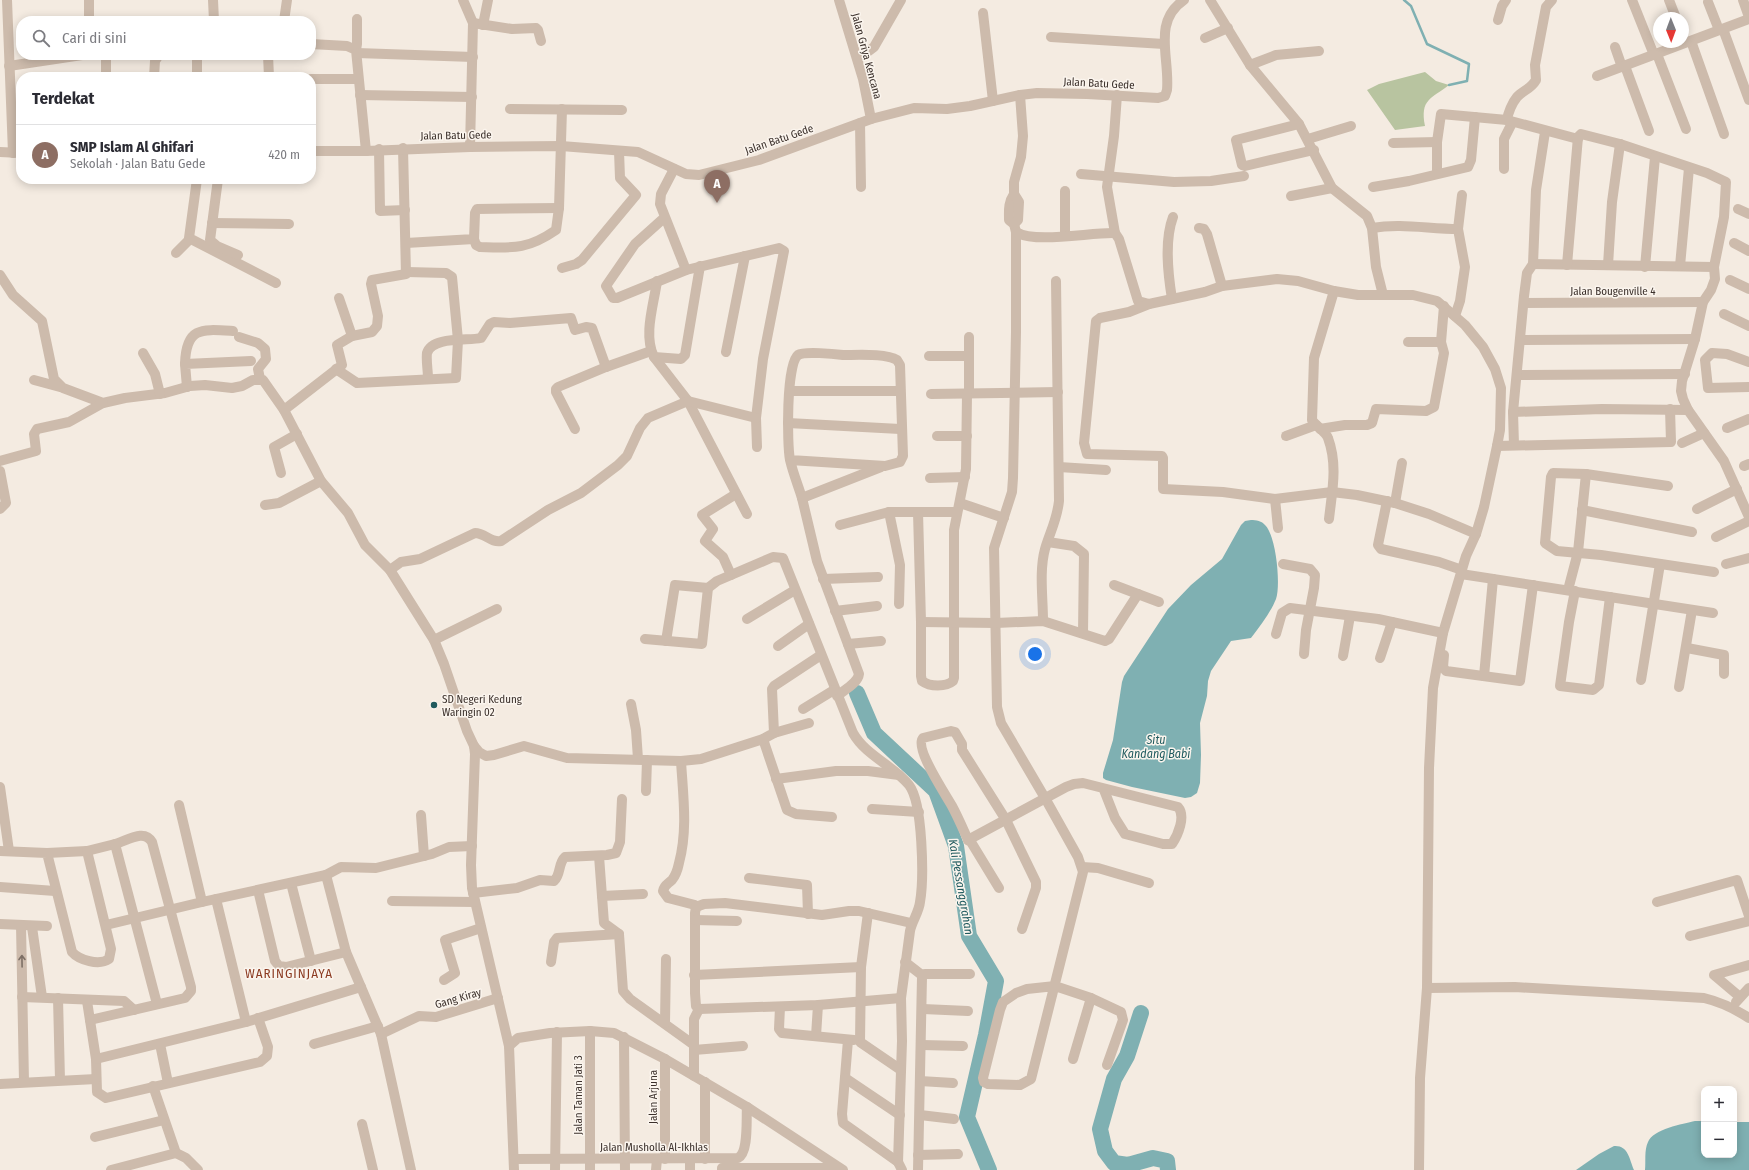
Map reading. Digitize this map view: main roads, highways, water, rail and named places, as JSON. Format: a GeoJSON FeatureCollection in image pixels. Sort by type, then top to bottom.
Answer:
{"type":"FeatureCollection","features":[{"type":"Feature","properties":{"kind":"water","name":"Situ Kandang Babi"},"geometry":{"type":"Polygon","coordinates":[[[1245,521],[1259,521],[1264,524],[1269,530],[1272,539],[1278,572],[1276,599],[1265,620],[1251,638],[1231,641],[1211,671],[1208,681],[1207,696],[1200,723],[1200,783],[1197,793],[1191,797],[1185,798],[1106,780],[1103,778],[1103,773],[1113,740],[1124,676],[1168,609],[1191,585],[1222,559],[1241,525],[1245,521]]]}},
{"type":"Feature","properties":{"kind":"water"},"geometry":{"type":"Polygon","coordinates":[[[1701,1121],[1701,1158],[1737,1158],[1737,1122],[1749,1122],[1749,1170],[1645,1170],[1646,1149],[1651,1137],[1662,1130],[1701,1121]]]}},
{"type":"Feature","properties":{"kind":"water"},"geometry":{"type":"Polygon","coordinates":[[[1614,1146],[1619,1146],[1625,1150],[1634,1170],[1576,1170],[1599,1154],[1614,1146]]]}},
{"type":"Feature","properties":{"kind":"waterway"},"geometry":{"type":"LineString","coordinates":[[1404,0],[1411,6],[1427,44],[1469,64],[1467,81],[1449,85]]}},
{"type":"Feature","properties":{"kind":"waterway","name":"Kali Pessanggrahan"},"geometry":{"type":"LineString","coordinates":[[857,693],[874,733],[936,791],[956,846],[969,936],[996,981],[986,1035],[967,1117],[989,1170]]}},
{"type":"Feature","properties":{"kind":"waterway"},"geometry":{"type":"LineString","coordinates":[[1141,1013],[1127,1056],[1114,1079],[1100,1129],[1105,1151],[1114,1163],[1128,1165],[1153,1158],[1167,1161],[1168,1170]]}},
{"type":"Feature","properties":{"kind":"place","name":"SMP Islam Al Ghifari"},"geometry":{"type":"Point","coordinates":[717,203]}},
{"type":"Feature","properties":{"kind":"place","name":"SD Negeri Kedung Waringin 02"},"geometry":{"type":"Point","coordinates":[434,705]}},
{"type":"Feature","properties":{"kind":"district","name":"WARINGINJAYA"},"geometry":{"type":"Point","coordinates":[289,973]}}]}
